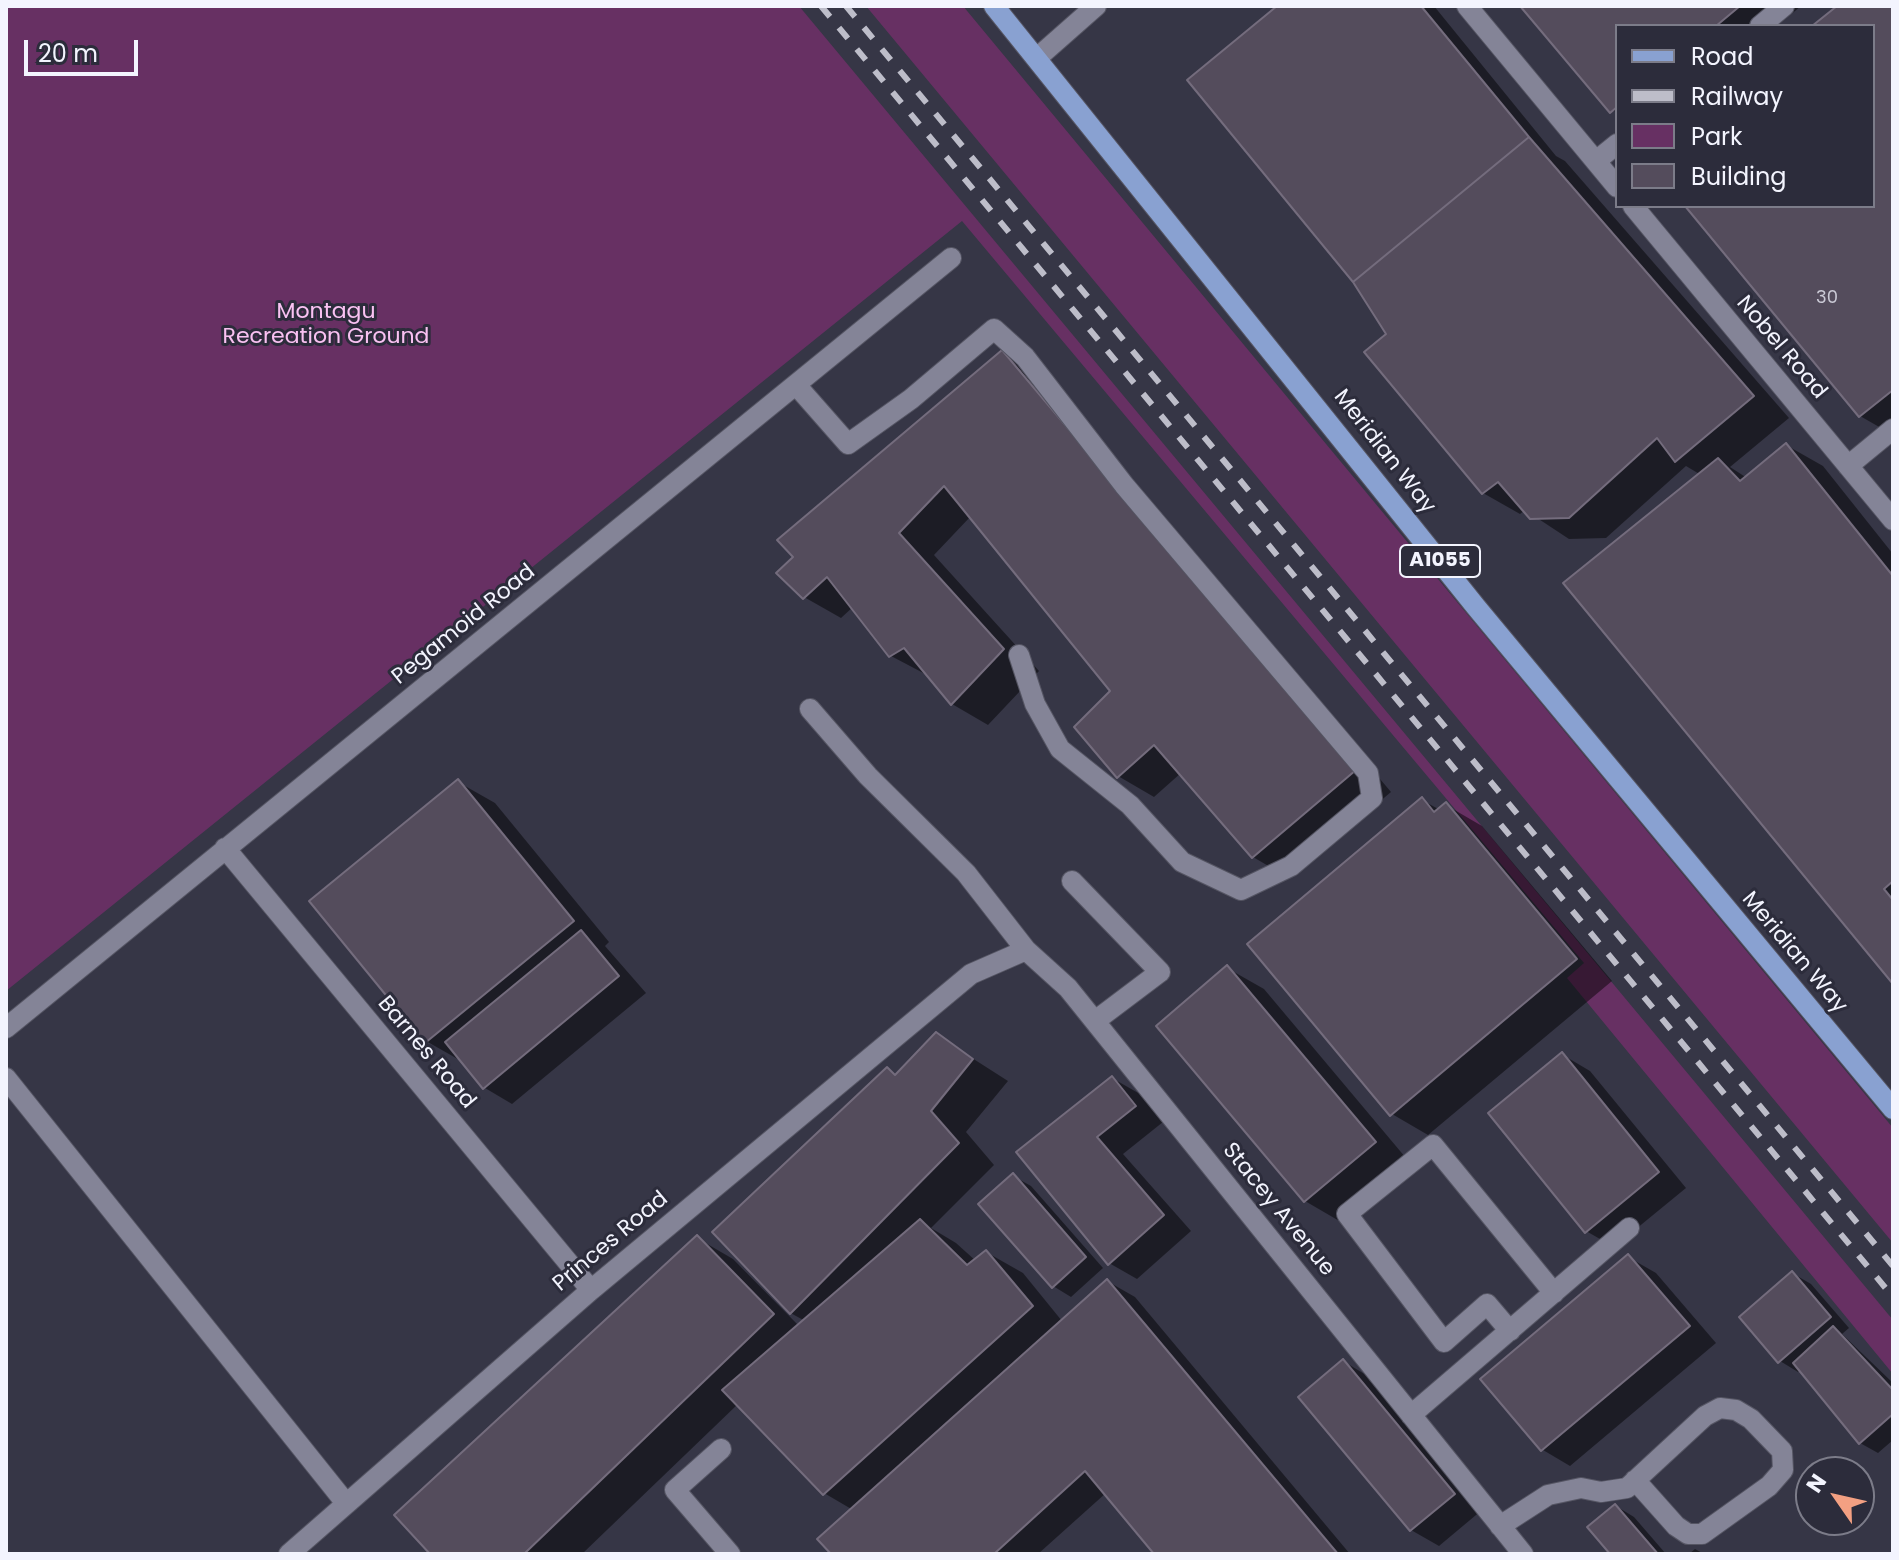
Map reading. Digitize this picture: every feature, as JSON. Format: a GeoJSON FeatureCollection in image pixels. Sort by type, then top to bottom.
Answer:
{"type":"FeatureCollection","features":[{"type":"Feature","properties":{"kind":"main road","name":"Meridian Way"},"geometry":{"type":"LineString","coordinates":[[994,6],[1476,607],[1893,1109]]}},
{"type":"Feature","properties":{"kind":"street"},"geometry":{"type":"LineString","coordinates":[[1037,58],[1096,6]]}},
{"type":"Feature","properties":{"kind":"street"},"geometry":{"type":"LineString","coordinates":[[1467,6],[1615,185]]}},
{"type":"Feature","properties":{"kind":"street"},"geometry":{"type":"LineString","coordinates":[[1762,24],[1784,6]]}},
{"type":"Feature","properties":{"kind":"street"},"geometry":{"type":"LineString","coordinates":[[1596,161],[1615,146]]}},
{"type":"Feature","properties":{"kind":"street","name":"Nobel Road"},"geometry":{"type":"LineString","coordinates":[[1635,208],[1848,466],[1889,507]]}},
{"type":"Feature","properties":{"kind":"street","name":"Pegamoid Road"},"geometry":{"type":"LineString","coordinates":[[6,1028],[951,258]]}},
{"type":"Feature","properties":{"kind":"street"},"geometry":{"type":"LineString","coordinates":[[797,386],[848,444],[911,399],[994,329],[1025,357],[1124,485],[1368,773],[1372,798],[1291,866],[1241,890],[1182,862],[1130,805],[1060,749],[1035,704],[1019,655]]}},
{"type":"Feature","properties":{"kind":"street"},"geometry":{"type":"LineString","coordinates":[[1848,466],[1893,429]]}},
{"type":"Feature","properties":{"kind":"street","name":"Stacey Avenue"},"geometry":{"type":"LineString","coordinates":[[810,709],[868,776],[966,873],[1026,950],[1068,988],[1523,1554]]}},
{"type":"Feature","properties":{"kind":"street","name":"Barnes Road"},"geometry":{"type":"LineString","coordinates":[[225,848],[591,1290]]}},
{"type":"Feature","properties":{"kind":"street"},"geometry":{"type":"LineString","coordinates":[[1072,881],[1160,972],[1095,1021]]}},
{"type":"Feature","properties":{"kind":"street","name":"Princes Road"},"geometry":{"type":"LineString","coordinates":[[289,1554],[591,1290],[971,974],[1026,950]]}},
{"type":"Feature","properties":{"kind":"street"},"geometry":{"type":"LineString","coordinates":[[6,1078],[345,1502]]}},
{"type":"Feature","properties":{"kind":"street"},"geometry":{"type":"LineString","coordinates":[[1510,1331],[1487,1304],[1444,1342],[1347,1214],[1433,1145],[1554,1293]]}},
{"type":"Feature","properties":{"kind":"street"},"geometry":{"type":"LineString","coordinates":[[1411,1415],[1629,1228]]}},
{"type":"Feature","properties":{"kind":"street"},"geometry":{"type":"LineString","coordinates":[[1500,1526],[1548,1495],[1581,1488],[1614,1491],[1627,1488],[1635,1480],[1705,1416],[1720,1408],[1736,1410],[1751,1419],[1768,1433],[1782,1451],[1783,1470],[1769,1486],[1702,1534],[1688,1534],[1676,1526],[1635,1480]]}},
{"type":"Feature","properties":{"kind":"street"},"geometry":{"type":"LineString","coordinates":[[721,1449],[675,1490],[730,1554]]}},
{"type":"Feature","properties":{"kind":"green space","name":"Montagu Recreation Ground"},"geometry":{"type":"Polygon","coordinates":[[[6,6],[799,6],[1893,1320],[1893,1374],[1567,978],[1584,963],[962,221],[6,991],[6,6]]]}},
{"type":"Feature","properties":{"kind":"green space"},"geometry":{"type":"Polygon","coordinates":[[[866,6],[963,6],[1893,1128],[1893,1243],[866,6]]]}},
{"type":"Feature","properties":{"kind":"building"},"geometry":{"type":"Polygon","coordinates":[[[1277,6],[1421,6],[1529,137],[1353,282],[1187,80],[1277,6]]]}},
{"type":"Feature","properties":{"kind":"building"},"geometry":{"type":"Polygon","coordinates":[[[1520,6],[1740,6],[1718,24],[1615,24],[1615,109],[1610,113],[1520,6]]]}},
{"type":"Feature","properties":{"kind":"building"},"geometry":{"type":"Polygon","coordinates":[[[1837,6],[1893,6],[1893,390],[1859,417],[1687,208],[1875,208],[1875,24],[1814,24],[1837,6]]]}},
{"type":"Feature","properties":{"kind":"building"},"geometry":{"type":"Polygon","coordinates":[[[1529,137],[1754,396],[1675,462],[1657,438],[1569,518],[1530,519],[1498,482],[1482,494],[1364,352],[1386,334],[1353,282],[1529,137]]]}},
{"type":"Feature","properties":{"kind":"building"},"geometry":{"type":"Polygon","coordinates":[[[1002,350],[1356,770],[1252,858],[1154,745],[1117,778],[1074,727],[1110,691],[944,486],[899,533],[1004,649],[951,705],[904,648],[889,657],[827,577],[803,599],[776,573],[793,557],[777,540],[1002,350]]]}},
{"type":"Feature","properties":{"kind":"building"},"geometry":{"type":"Polygon","coordinates":[[[1786,443],[1893,576],[1893,881],[1884,889],[1893,900],[1893,984],[1563,583],[1718,458],[1740,481],[1786,443]]]}},
{"type":"Feature","properties":{"kind":"building"},"geometry":{"type":"Polygon","coordinates":[[[458,779],[574,921],[425,1043],[309,901],[458,779]]]}},
{"type":"Feature","properties":{"kind":"building"},"geometry":{"type":"Polygon","coordinates":[[[1422,797],[1434,812],[1446,802],[1577,959],[1390,1116],[1247,944],[1422,797]]]}},
{"type":"Feature","properties":{"kind":"building"},"geometry":{"type":"Polygon","coordinates":[[[581,930],[619,976],[483,1089],[445,1042],[581,930]]]}},
{"type":"Feature","properties":{"kind":"building"},"geometry":{"type":"Polygon","coordinates":[[[1227,965],[1376,1142],[1304,1202],[1156,1026],[1227,965]]]}},
{"type":"Feature","properties":{"kind":"building"},"geometry":{"type":"Polygon","coordinates":[[[936,1032],[973,1059],[931,1111],[959,1143],[790,1314],[712,1232],[887,1067],[895,1075],[936,1032]]]}},
{"type":"Feature","properties":{"kind":"building"},"geometry":{"type":"Polygon","coordinates":[[[1562,1052],[1659,1172],[1585,1233],[1488,1113],[1562,1052]]]}},
{"type":"Feature","properties":{"kind":"building"},"geometry":{"type":"Polygon","coordinates":[[[1112,1076],[1136,1106],[1097,1137],[1164,1215],[1108,1265],[1016,1152],[1112,1076]]]}},
{"type":"Feature","properties":{"kind":"building"},"geometry":{"type":"Polygon","coordinates":[[[1013,1173],[1086,1257],[1052,1288],[978,1204],[1013,1173]]]}},
{"type":"Feature","properties":{"kind":"building"},"geometry":{"type":"Polygon","coordinates":[[[920,1219],[967,1265],[986,1250],[1033,1306],[823,1495],[722,1390],[920,1219]]]}},
{"type":"Feature","properties":{"kind":"building"},"geometry":{"type":"Polygon","coordinates":[[[697,1235],[774,1314],[524,1554],[430,1554],[394,1515],[697,1235]]]}},
{"type":"Feature","properties":{"kind":"building"},"geometry":{"type":"Polygon","coordinates":[[[1628,1254],[1690,1326],[1541,1451],[1480,1379],[1628,1254]]]}},
{"type":"Feature","properties":{"kind":"building"},"geometry":{"type":"Polygon","coordinates":[[[1792,1271],[1831,1317],[1778,1363],[1739,1317],[1792,1271]]]}},
{"type":"Feature","properties":{"kind":"building"},"geometry":{"type":"Polygon","coordinates":[[[1107,1279],[1338,1554],[1154,1554],[1085,1471],[994,1554],[831,1554],[817,1539],[1107,1279]]]}},
{"type":"Feature","properties":{"kind":"building"},"geometry":{"type":"Polygon","coordinates":[[[1833,1326],[1893,1390],[1893,1414],[1859,1444],[1793,1363],[1833,1326]]]}},
{"type":"Feature","properties":{"kind":"building"},"geometry":{"type":"Polygon","coordinates":[[[1343,1359],[1455,1494],[1410,1531],[1298,1397],[1343,1359]]]}},
{"type":"Feature","properties":{"kind":"building"},"geometry":{"type":"Polygon","coordinates":[[[1615,1504],[1658,1554],[1610,1554],[1587,1527],[1615,1504]]]}},
{"type":"Feature","properties":{"kind":"railway"},"geometry":{"type":"LineString","coordinates":[[821,6],[1893,1297]]}},
{"type":"Feature","properties":{"kind":"railway"},"geometry":{"type":"LineString","coordinates":[[846,6],[1893,1266]]}}]}
